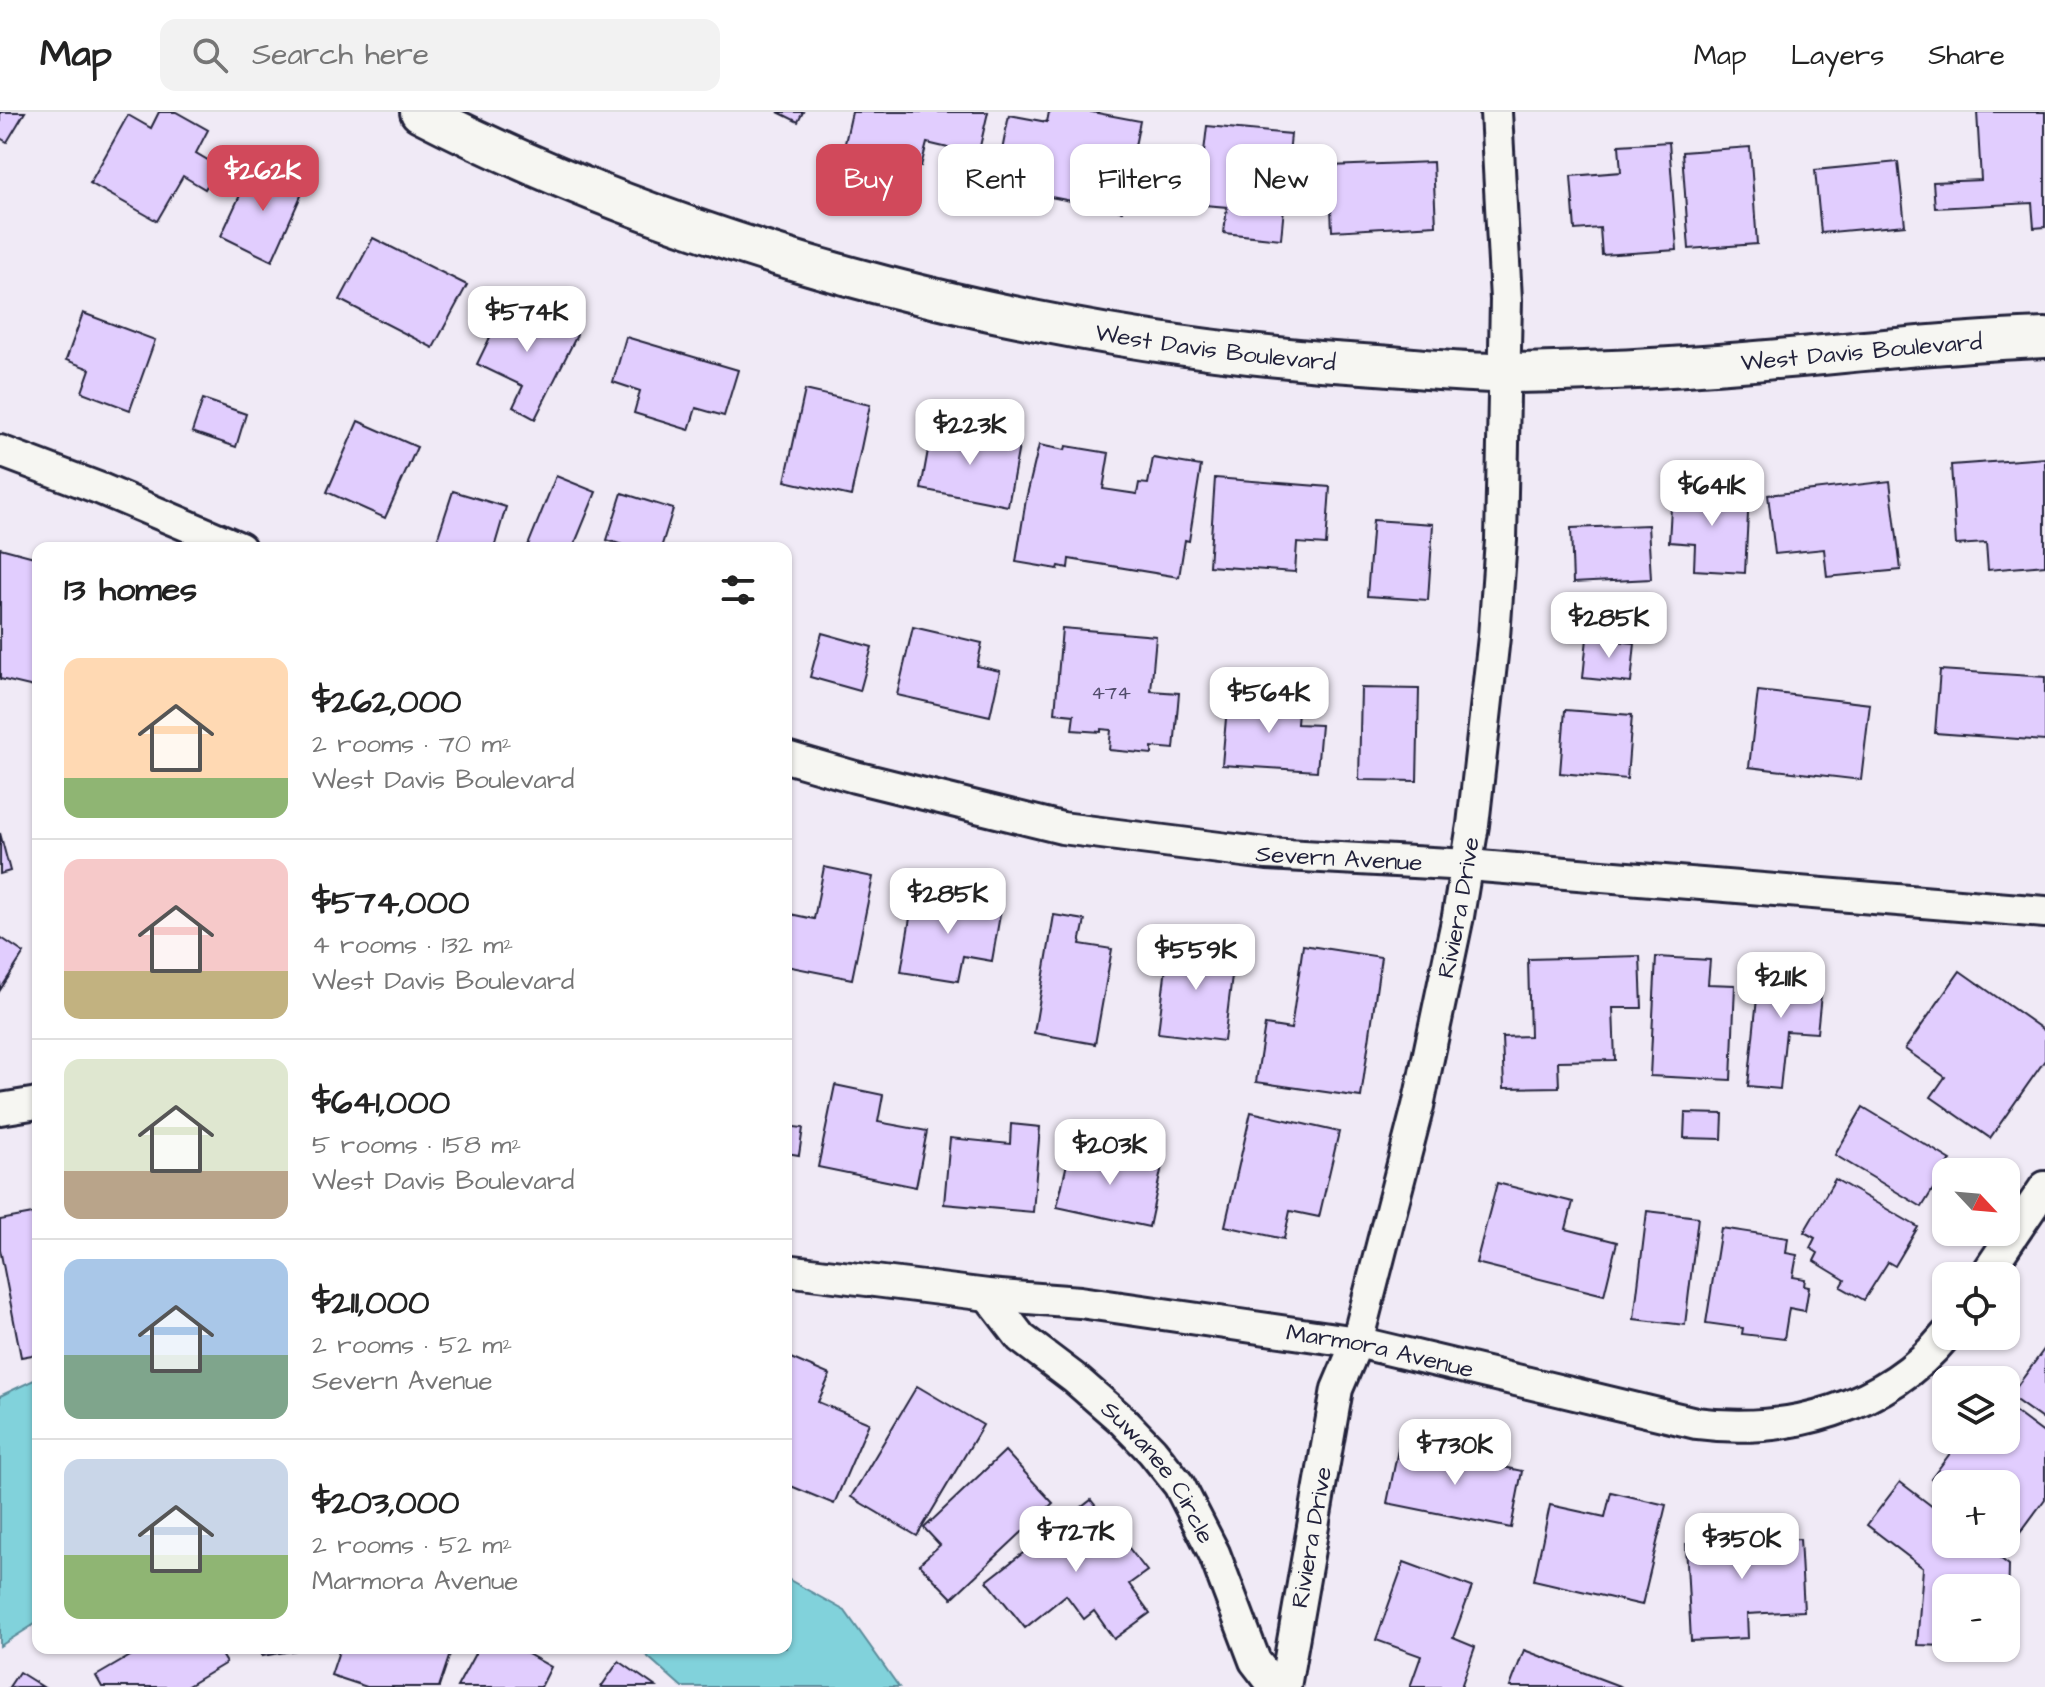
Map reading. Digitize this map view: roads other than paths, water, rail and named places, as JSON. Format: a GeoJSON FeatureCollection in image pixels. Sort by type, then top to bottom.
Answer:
{"type":"FeatureCollection","features":[{"type":"Feature","properties":{"kind":"street","name":"West Davis Boulevard"},"geometry":{"type":"LineString","coordinates":[[420,112],[545,170],[636,207],[780,256],[920,293],[1061,325],[1183,345],[1311,361],[1506,373],[1688,366],[1966,341],[2045,338]]}},
{"type":"Feature","properties":{"kind":"street","name":"Riviera Drive"},"geometry":{"type":"LineString","coordinates":[[1285,1687],[1337,1389],[1357,1342],[1418,1106],[1468,865],[1494,637],[1501,540],[1506,300],[1496,112]]}},
{"type":"Feature","properties":{"kind":"street"},"geometry":{"type":"LineString","coordinates":[[0,451],[101,489],[226,542]]}},
{"type":"Feature","properties":{"kind":"street","name":"Severn Avenue"},"geometry":{"type":"LineString","coordinates":[[792,759],[1062,828],[1267,854],[1468,865],[2045,912]]}},
{"type":"Feature","properties":{"kind":"street"},"geometry":{"type":"LineString","coordinates":[[0,1109],[32,1104]]}},
{"type":"Feature","properties":{"kind":"street"},"geometry":{"type":"LineString","coordinates":[[1994,1262],[2045,1187]]}},
{"type":"Feature","properties":{"kind":"street","name":"Marmora Avenue"},"geometry":{"type":"LineString","coordinates":[[792,1271],[988,1295],[1080,1302],[1357,1342],[1696,1423],[1722,1426],[1760,1427],[1801,1421],[1843,1408],[1886,1387],[1932,1350]]}},
{"type":"Feature","properties":{"kind":"street","name":"Suwanee Circle"},"geometry":{"type":"LineString","coordinates":[[988,1295],[1021,1338],[1122,1420],[1179,1485],[1214,1553],[1255,1661],[1275,1687]]}},
{"type":"Feature","properties":{"kind":"water"},"geometry":{"type":"Polygon","coordinates":[[[32,1381],[32,1626],[0,1646],[0,1396],[32,1381]]]}},
{"type":"Feature","properties":{"kind":"water"},"geometry":{"type":"Polygon","coordinates":[[[792,1581],[845,1611],[899,1687],[682,1687],[645,1654],[792,1654],[792,1581]]]}}]}
